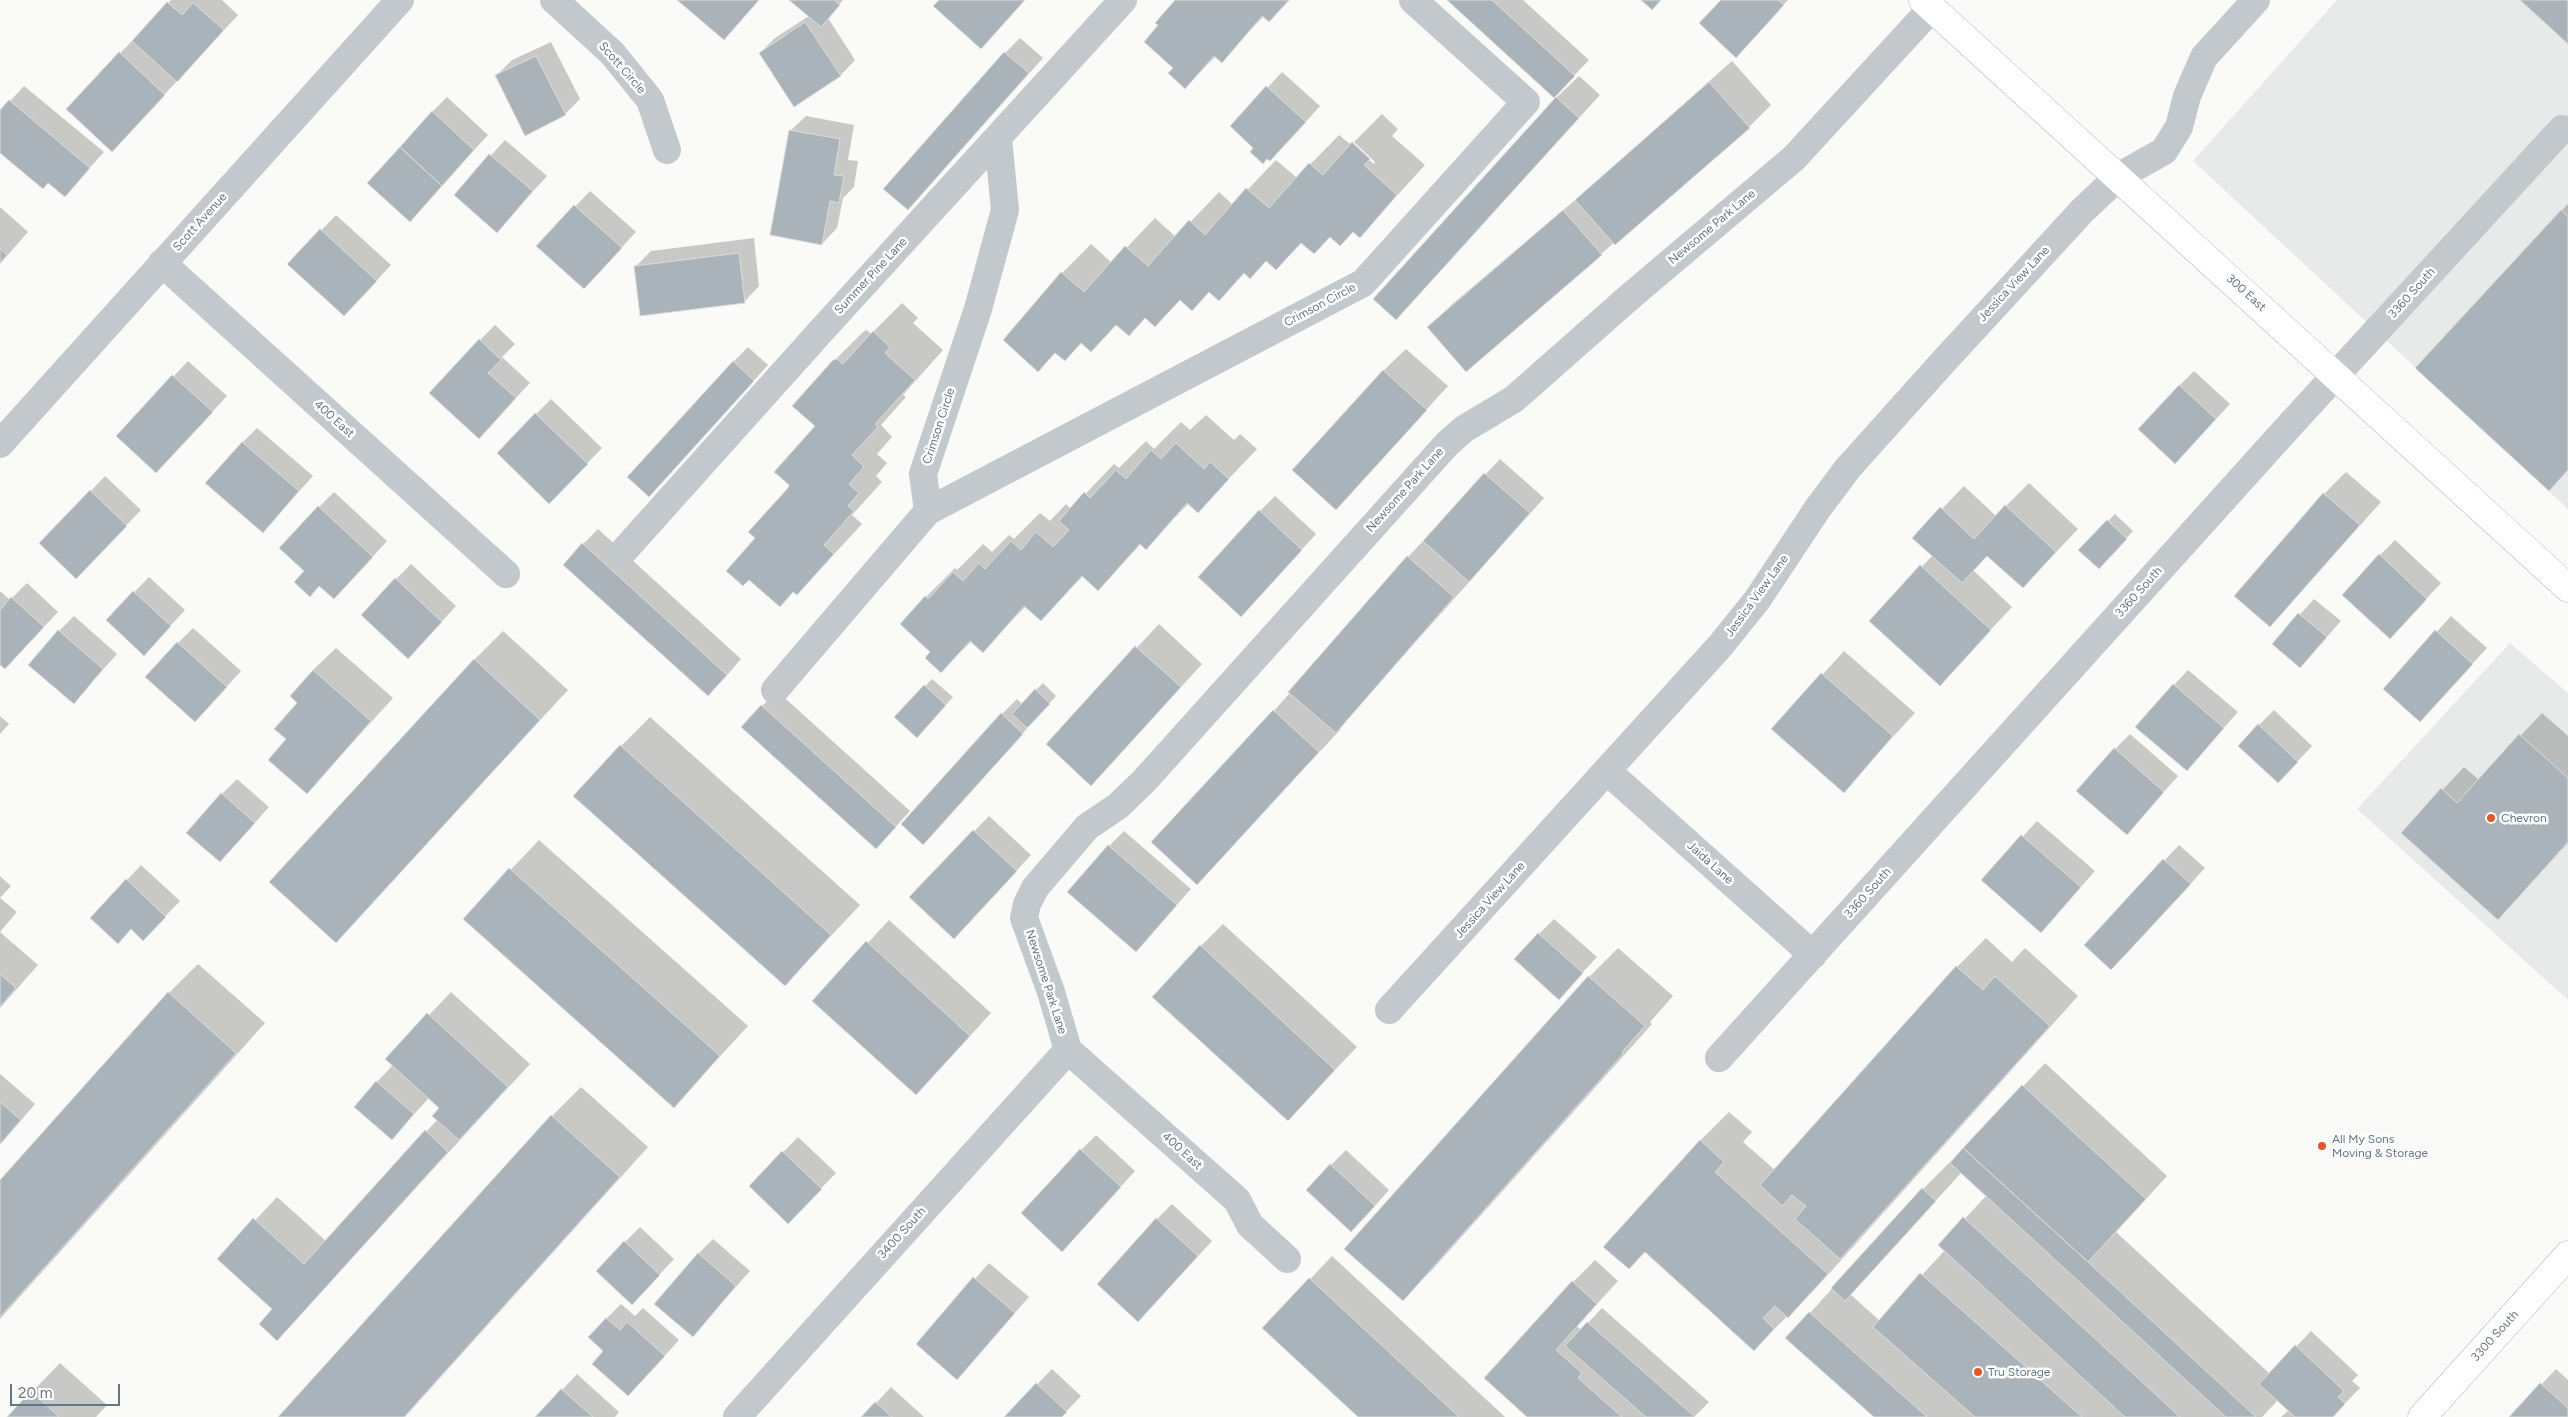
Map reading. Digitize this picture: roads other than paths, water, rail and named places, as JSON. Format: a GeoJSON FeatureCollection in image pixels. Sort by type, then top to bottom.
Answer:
{"type":"FeatureCollection","features":[{"type":"Feature","properties":{"kind":"street","name":"Scott Avenue"},"geometry":{"type":"LineString","coordinates":[[0,444],[400,0]]}},
{"type":"Feature","properties":{"kind":"street","name":"Scott Circle"},"geometry":{"type":"LineString","coordinates":[[554,0],[612,53],[650,100],[668,150]]}},
{"type":"Feature","properties":{"kind":"street","name":"Summer Pine Lane"},"geometry":{"type":"LineString","coordinates":[[621,554],[821,330],[1123,0]]}},
{"type":"Feature","properties":{"kind":"street","name":"Crimson Circle"},"geometry":{"type":"LineString","coordinates":[[775,690],[928,511],[1363,282],[1526,102],[1413,0]]}},
{"type":"Feature","properties":{"kind":"street","name":"Jessica View Lane"},"geometry":{"type":"LineString","coordinates":[[1389,1010],[1739,624],[1848,468],[2082,211],[2118,177],[2164,151],[2179,127],[2187,96],[2204,57],[2256,0]]}},
{"type":"Feature","properties":{"kind":"street","name":"300 East"},"geometry":{"type":"LineString","coordinates":[[1928,4],[2337,375],[2568,588]]}},
{"type":"Feature","properties":{"kind":"street","name":"Newsome Park Lane"},"geometry":{"type":"LineString","coordinates":[[1068,1050],[1051,992],[1024,918],[1027,904],[1035,888],[1087,827],[1118,806],[1144,781],[1447,444],[1464,429],[1514,399],[1633,294],[1794,158],[1928,4]]}},
{"type":"Feature","properties":{"kind":"street","name":"3360 South"},"geometry":{"type":"LineString","coordinates":[[1719,1058],[2562,129]]}},
{"type":"Feature","properties":{"kind":"street","name":"Crimson Circle"},"geometry":{"type":"LineString","coordinates":[[928,511],[923,474],[978,309],[1005,210],[998,138]]}},
{"type":"Feature","properties":{"kind":"street","name":"400 East"},"geometry":{"type":"LineString","coordinates":[[162,264],[506,574]]}},
{"type":"Feature","properties":{"kind":"street","name":"Jaida Lane"},"geometry":{"type":"LineString","coordinates":[[1607,771],[1813,955]]}},
{"type":"Feature","properties":{"kind":"street","name":"400 East"},"geometry":{"type":"LineString","coordinates":[[1068,1050],[1237,1200],[1250,1225],[1287,1259]]}},
{"type":"Feature","properties":{"kind":"street","name":"3400 South"},"geometry":{"type":"LineString","coordinates":[[737,1417],[1068,1050]]}},
{"type":"Feature","properties":{"kind":"street","name":"3300 South"},"geometry":{"type":"LineString","coordinates":[[2422,1417],[2568,1255]]}},
{"type":"Feature","properties":{"kind":"place","name":"Chevron"},"geometry":{"type":"Point","coordinates":[2491,818]}},
{"type":"Feature","properties":{"kind":"place","name":"All My Sons Moving & Storage"},"geometry":{"type":"Point","coordinates":[2322,1146]}},
{"type":"Feature","properties":{"kind":"place","name":"Tru Storage"},"geometry":{"type":"Point","coordinates":[1978,1372]}}]}
